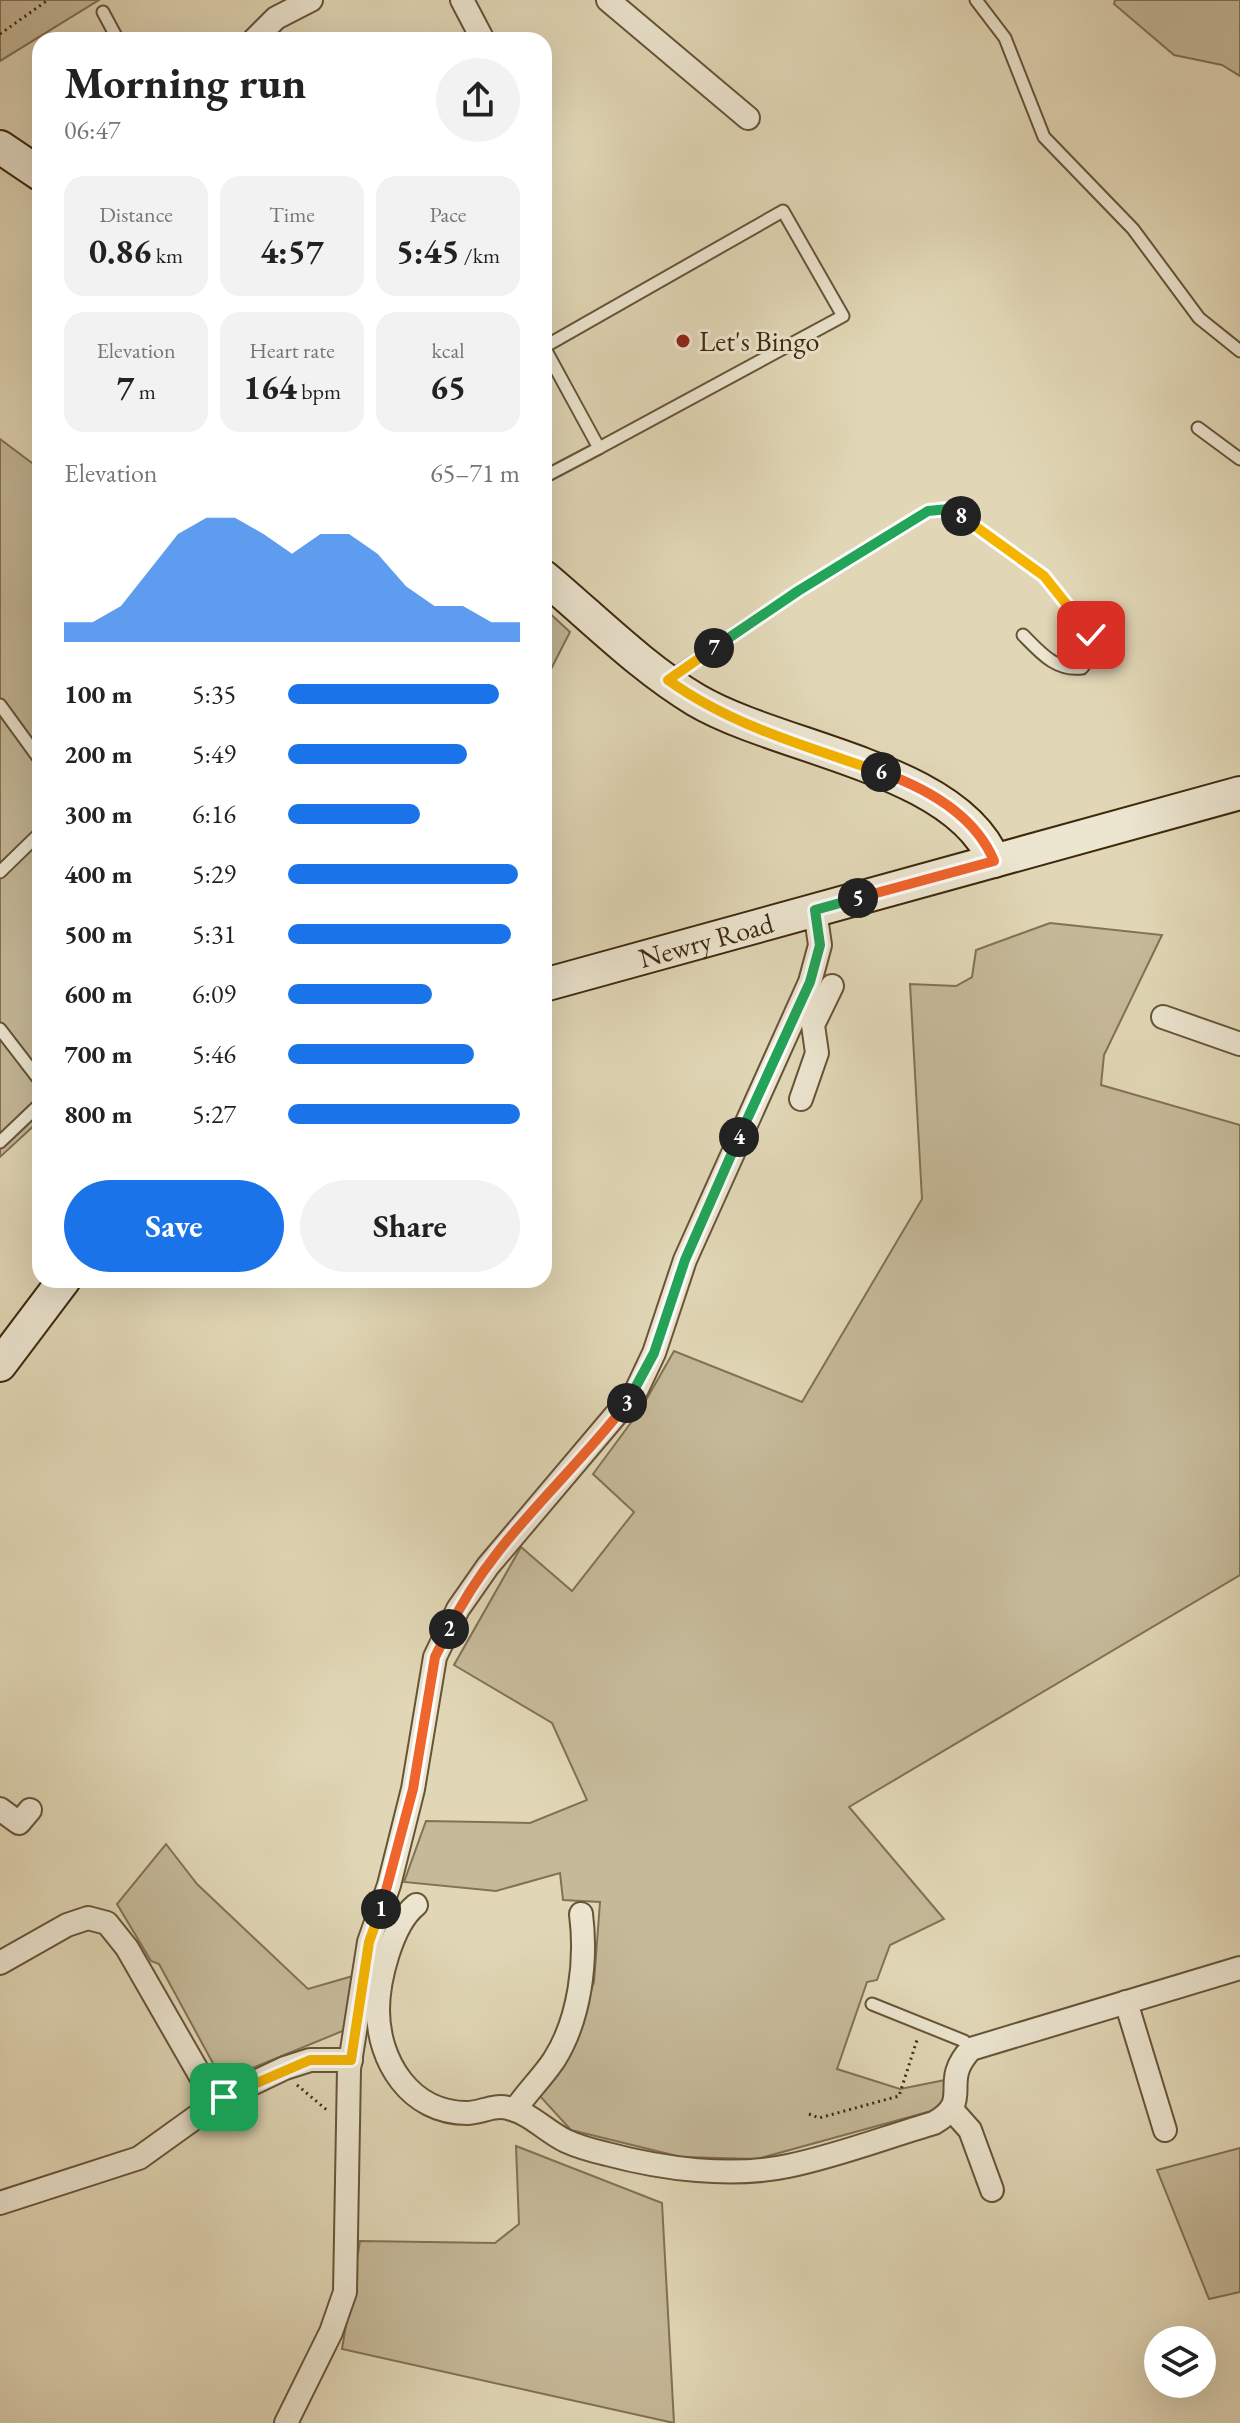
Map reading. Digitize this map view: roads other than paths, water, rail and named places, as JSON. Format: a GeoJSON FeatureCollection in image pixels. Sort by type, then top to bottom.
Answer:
{"type":"FeatureCollection","features":[{"type":"Feature","properties":{"kind":"main road"},"geometry":{"type":"LineString","coordinates":[[0,147],[32,169]]}},
{"type":"Feature","properties":{"kind":"main road"},"geometry":{"type":"LineString","coordinates":[[552,584],[696,700],[764,732],[893,777],[933,795],[978,833],[994,861]]}},
{"type":"Feature","properties":{"kind":"main road","name":"Newry Road"},"geometry":{"type":"LineString","coordinates":[[552,983],[1240,793]]}},
{"type":"Feature","properties":{"kind":"main road"},"geometry":{"type":"LineString","coordinates":[[0,1365],[58,1288]]}},
{"type":"Feature","properties":{"kind":"street"},"geometry":{"type":"LineString","coordinates":[[262,32],[276,18],[311,0]]}},
{"type":"Feature","properties":{"kind":"street"},"geometry":{"type":"LineString","coordinates":[[462,0],[479,32]]}},
{"type":"Feature","properties":{"kind":"street"},"geometry":{"type":"LineString","coordinates":[[608,0],[748,118]]}},
{"type":"Feature","properties":{"kind":"street"},"geometry":{"type":"LineString","coordinates":[[286,2423],[331,2332],[345,2292],[351,2060],[369,1942],[389,1885],[413,1789],[435,1657],[458,1609],[497,1553],[636,1391],[654,1353],[685,1260],[810,982],[820,945],[815,910]]}},
{"type":"Feature","properties":{"kind":"street"},"geometry":{"type":"LineString","coordinates":[[801,1099],[817,1053],[813,1025],[832,986]]}},
{"type":"Feature","properties":{"kind":"street"},"geometry":{"type":"LineString","coordinates":[[1163,1017],[1240,1044]]}},
{"type":"Feature","properties":{"kind":"street"},"geometry":{"type":"LineString","coordinates":[[777,1054],[811,1071]]}},
{"type":"Feature","properties":{"kind":"street"},"geometry":{"type":"LineString","coordinates":[[0,1809],[19,1823],[30,1810]]}},
{"type":"Feature","properties":{"kind":"street"},"geometry":{"type":"LineString","coordinates":[[416,1905],[403,1915],[394,1934],[378,2005],[379,2040],[393,2072],[414,2094],[446,2111],[470,2113],[505,2107],[515,2110],[566,2141],[606,2154],[653,2165],[713,2170],[786,2167],[934,2123],[953,2111],[956,2105],[954,2075],[959,2062],[971,2049],[1240,1968]]}},
{"type":"Feature","properties":{"kind":"street"},"geometry":{"type":"LineString","coordinates":[[515,2110],[553,2061],[563,2042],[581,1983],[584,1940],[581,1914]]}},
{"type":"Feature","properties":{"kind":"street"},"geometry":{"type":"LineString","coordinates":[[0,1963],[67,1925],[88,1918],[107,1923],[127,1948],[216,2103]]}},
{"type":"Feature","properties":{"kind":"street"},"geometry":{"type":"LineString","coordinates":[[1126,2002],[1165,2130]]}},
{"type":"Feature","properties":{"kind":"street"},"geometry":{"type":"LineString","coordinates":[[0,2203],[139,2158],[216,2103],[294,2065],[310,2060],[351,2060]]}},
{"type":"Feature","properties":{"kind":"street"},"geometry":{"type":"LineString","coordinates":[[953,2111],[970,2130],[992,2190]]}},
{"type":"Feature","properties":{"kind":"lane"},"geometry":{"type":"LineString","coordinates":[[976,0],[1005,38],[1044,137],[1133,229],[1199,318],[1240,351]]}},
{"type":"Feature","properties":{"kind":"lane"},"geometry":{"type":"LineString","coordinates":[[103,12],[114,32]]}},
{"type":"Feature","properties":{"kind":"lane"},"geometry":{"type":"LineString","coordinates":[[552,342],[783,211],[843,316],[552,473]]}},
{"type":"Feature","properties":{"kind":"lane"},"geometry":{"type":"LineString","coordinates":[[552,362],[599,448]]}},
{"type":"Feature","properties":{"kind":"lane"},"geometry":{"type":"LineString","coordinates":[[1198,428],[1240,459]]}},
{"type":"Feature","properties":{"kind":"lane"},"geometry":{"type":"LineString","coordinates":[[668,680],[798,591],[928,511],[949,509],[1044,576],[1091,635],[1088,660],[1082,668],[1070,669],[1055,664],[1023,635]]}},
{"type":"Feature","properties":{"kind":"lane"},"geometry":{"type":"LineString","coordinates":[[0,705],[32,749]]}},
{"type":"Feature","properties":{"kind":"lane"},"geometry":{"type":"LineString","coordinates":[[0,872],[32,841]]}},
{"type":"Feature","properties":{"kind":"lane"},"geometry":{"type":"LineString","coordinates":[[0,1029],[32,1071]]}},
{"type":"Feature","properties":{"kind":"lane"},"geometry":{"type":"LineString","coordinates":[[0,1142],[32,1112]]}},
{"type":"Feature","properties":{"kind":"lane"},"geometry":{"type":"LineString","coordinates":[[872,2004],[964,2041],[971,2049]]}},
{"type":"Feature","properties":{"kind":"place","name":"Let's Bingo"},"geometry":{"type":"Point","coordinates":[683,341]}}]}
